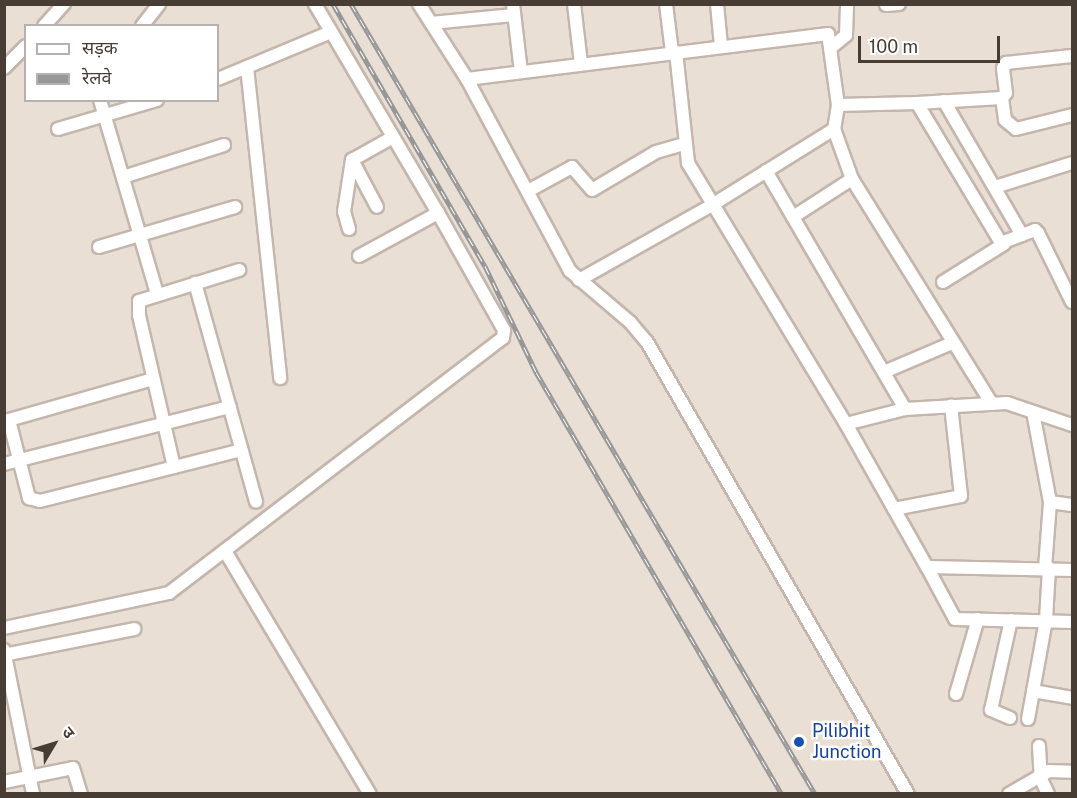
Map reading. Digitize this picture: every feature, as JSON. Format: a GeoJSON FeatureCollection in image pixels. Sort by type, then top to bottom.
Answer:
{"type":"FeatureCollection","features":[{"type":"Feature","properties":{"kind":"street"},"geometry":{"type":"LineString","coordinates":[[51,23],[64,4]]}},
{"type":"Feature","properties":{"kind":"street"},"geometry":{"type":"LineString","coordinates":[[144,24],[159,4]]}},
{"type":"Feature","properties":{"kind":"street"},"geometry":{"type":"LineString","coordinates":[[4,628],[161,597],[225,551],[503,338],[504,330],[315,4]]}},
{"type":"Feature","properties":{"kind":"street"},"geometry":{"type":"LineString","coordinates":[[419,4],[466,79],[579,280],[630,322],[647,342],[908,794]]}},
{"type":"Feature","properties":{"kind":"street"},"geometry":{"type":"LineString","coordinates":[[574,4],[581,64]]}},
{"type":"Feature","properties":{"kind":"street"},"geometry":{"type":"LineString","coordinates":[[666,4],[688,163],[846,424],[953,617],[1072,622]]}},
{"type":"Feature","properties":{"kind":"street"},"geometry":{"type":"LineString","coordinates":[[717,4],[722,46]]}},
{"type":"Feature","properties":{"kind":"street"},"geometry":{"type":"LineString","coordinates":[[833,46],[846,35],[848,4]]}},
{"type":"Feature","properties":{"kind":"street"},"geometry":{"type":"LineString","coordinates":[[431,23],[514,10],[521,72]]}},
{"type":"Feature","properties":{"kind":"street"},"geometry":{"type":"LineString","coordinates":[[219,79],[331,32]]}},
{"type":"Feature","properties":{"kind":"street"},"geometry":{"type":"LineString","coordinates":[[466,79],[722,46],[825,34],[831,36],[838,105],[834,129],[852,179],[992,404]]}},
{"type":"Feature","properties":{"kind":"street"},"geometry":{"type":"LineString","coordinates":[[4,68],[24,48]]}},
{"type":"Feature","properties":{"kind":"street"},"geometry":{"type":"LineString","coordinates":[[1072,56],[1006,63],[1003,68],[1006,93],[1002,98],[1005,120],[1016,129],[1072,115]]}},
{"type":"Feature","properties":{"kind":"street"},"geometry":{"type":"LineString","coordinates":[[247,67],[280,378]]}},
{"type":"Feature","properties":{"kind":"street"},"geometry":{"type":"LineString","coordinates":[[838,105],[1002,98]]}},
{"type":"Feature","properties":{"kind":"street"},"geometry":{"type":"LineString","coordinates":[[100,102],[106,115],[157,294]]}},
{"type":"Feature","properties":{"kind":"street"},"geometry":{"type":"LineString","coordinates":[[58,129],[150,102]]}},
{"type":"Feature","properties":{"kind":"street"},"geometry":{"type":"LineString","coordinates":[[944,102],[1022,235]]}},
{"type":"Feature","properties":{"kind":"street"},"geometry":{"type":"LineString","coordinates":[[917,103],[1004,244]]}},
{"type":"Feature","properties":{"kind":"street"},"geometry":{"type":"LineString","coordinates":[[579,280],[712,205],[834,129]]}},
{"type":"Feature","properties":{"kind":"street"},"geometry":{"type":"LineString","coordinates":[[352,160],[393,137]]}},
{"type":"Feature","properties":{"kind":"street"},"geometry":{"type":"LineString","coordinates":[[528,191],[572,167],[592,190],[656,152],[684,144]]}},
{"type":"Feature","properties":{"kind":"street"},"geometry":{"type":"LineString","coordinates":[[123,177],[224,145]]}},
{"type":"Feature","properties":{"kind":"street"},"geometry":{"type":"LineString","coordinates":[[352,160],[377,207]]}},
{"type":"Feature","properties":{"kind":"street"},"geometry":{"type":"LineString","coordinates":[[348,229],[344,212],[352,160]]}},
{"type":"Feature","properties":{"kind":"street"},"geometry":{"type":"LineString","coordinates":[[994,187],[1072,163]]}},
{"type":"Feature","properties":{"kind":"street"},"geometry":{"type":"LineString","coordinates":[[766,171],[905,408]]}},
{"type":"Feature","properties":{"kind":"street"},"geometry":{"type":"LineString","coordinates":[[793,217],[852,179]]}},
{"type":"Feature","properties":{"kind":"street"},"geometry":{"type":"LineString","coordinates":[[99,247],[141,237],[235,207]]}},
{"type":"Feature","properties":{"kind":"street"},"geometry":{"type":"LineString","coordinates":[[359,256],[438,213]]}},
{"type":"Feature","properties":{"kind":"street"},"geometry":{"type":"LineString","coordinates":[[943,282],[1004,244],[1035,230],[1072,302]]}},
{"type":"Feature","properties":{"kind":"street"},"geometry":{"type":"LineString","coordinates":[[174,467],[137,307],[139,301],[157,294],[239,270]]}},
{"type":"Feature","properties":{"kind":"street"},"geometry":{"type":"LineString","coordinates":[[195,283],[256,502]]}},
{"type":"Feature","properties":{"kind":"street"},"geometry":{"type":"LineString","coordinates":[[884,372],[952,343]]}},
{"type":"Feature","properties":{"kind":"street"},"geometry":{"type":"LineString","coordinates":[[153,379],[12,417],[8,425],[29,498],[40,501],[242,450]]}},
{"type":"Feature","properties":{"kind":"street"},"geometry":{"type":"LineString","coordinates":[[846,424],[905,408],[1007,403],[1072,425]]}},
{"type":"Feature","properties":{"kind":"street"},"geometry":{"type":"LineString","coordinates":[[894,509],[961,496],[951,406]]}},
{"type":"Feature","properties":{"kind":"street"},"geometry":{"type":"LineString","coordinates":[[4,464],[230,407]]}},
{"type":"Feature","properties":{"kind":"street"},"geometry":{"type":"LineString","coordinates":[[1028,719],[1046,620],[1050,502],[1033,412]]}},
{"type":"Feature","properties":{"kind":"street"},"geometry":{"type":"LineString","coordinates":[[1050,502],[1072,505]]}},
{"type":"Feature","properties":{"kind":"street"},"geometry":{"type":"LineString","coordinates":[[225,551],[370,794]]}},
{"type":"Feature","properties":{"kind":"street"},"geometry":{"type":"LineString","coordinates":[[927,567],[1072,570]]}},
{"type":"Feature","properties":{"kind":"street"},"geometry":{"type":"LineString","coordinates":[[956,694],[978,619]]}},
{"type":"Feature","properties":{"kind":"street"},"geometry":{"type":"LineString","coordinates":[[1011,620],[991,710],[1011,718]]}},
{"type":"Feature","properties":{"kind":"street"},"geometry":{"type":"LineString","coordinates":[[33,794],[5,653],[134,629]]}},
{"type":"Feature","properties":{"kind":"street"},"geometry":{"type":"LineString","coordinates":[[1033,691],[1072,698]]}},
{"type":"Feature","properties":{"kind":"street"},"geometry":{"type":"LineString","coordinates":[[1039,746],[1041,774],[1048,794]]}},
{"type":"Feature","properties":{"kind":"street"},"geometry":{"type":"LineString","coordinates":[[4,782],[75,769],[81,794]]}},
{"type":"Feature","properties":{"kind":"street"},"geometry":{"type":"LineString","coordinates":[[1011,793],[1041,774],[1056,770],[1072,772]]}},
{"type":"Feature","properties":{"kind":"shaded area"},"geometry":{"type":"Polygon","coordinates":[[[5,5],[1072,5],[1072,793],[5,793],[5,5]]]}},
{"type":"Feature","properties":{"kind":"railway"},"geometry":{"type":"LineString","coordinates":[[333,4],[485,266],[536,372],[782,794]]}},
{"type":"Feature","properties":{"kind":"railway"},"geometry":{"type":"LineString","coordinates":[[351,4],[815,794]]}},
{"type":"Feature","properties":{"kind":"place","name":"Pilibhit Junction"},"geometry":{"type":"Point","coordinates":[799,742]}}]}
